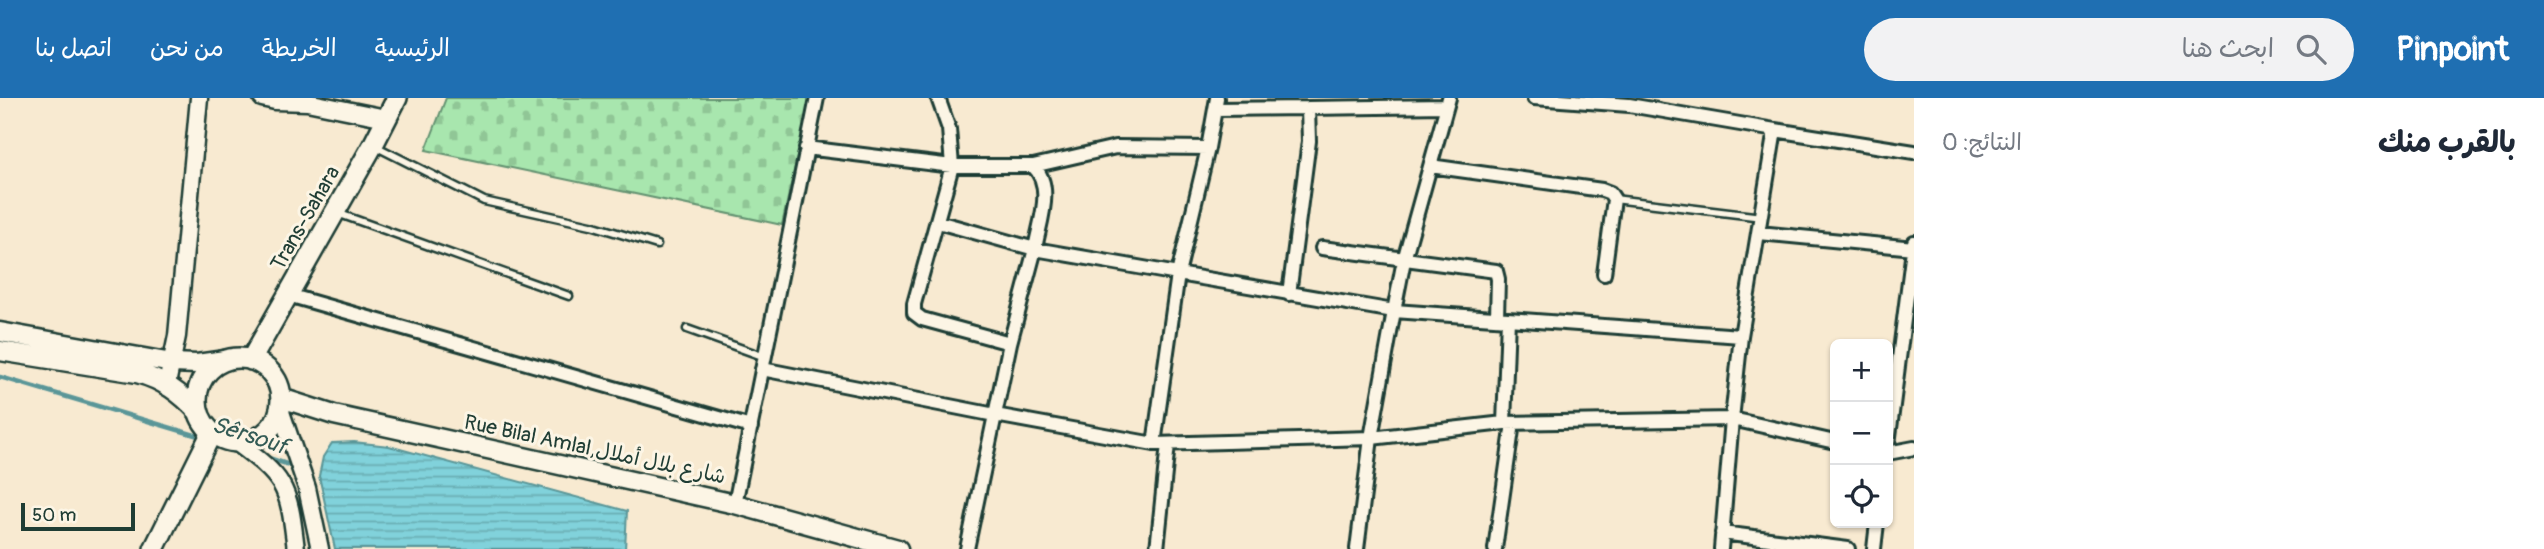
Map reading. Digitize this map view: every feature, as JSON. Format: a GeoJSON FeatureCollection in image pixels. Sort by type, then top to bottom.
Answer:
{"type":"FeatureCollection","features":[{"type":"Feature","properties":{"kind":"main road","name":"Trans-Sahara"},"geometry":{"type":"LineString","coordinates":[[251,360],[397,98]]}},
{"type":"Feature","properties":{"kind":"main road"},"geometry":{"type":"LineString","coordinates":[[0,332],[172,363],[197,364],[238,358],[251,360],[272,374],[279,386],[281,404],[270,429],[249,441],[236,442],[223,439],[212,432],[199,413],[167,384],[137,373],[0,351]]}},
{"type":"Feature","properties":{"kind":"main road"},"geometry":{"type":"LineString","coordinates":[[199,413],[199,388],[205,376],[225,360]]}},
{"type":"Feature","properties":{"kind":"main road","name":"Rue Bilal Amlal,شارع بلال أملال"},"geometry":{"type":"LineString","coordinates":[[281,404],[735,504],[898,549]]}},
{"type":"Feature","properties":{"kind":"main road"},"geometry":{"type":"LineString","coordinates":[[154,549],[212,432]]}},
{"type":"Feature","properties":{"kind":"street"},"geometry":{"type":"LineString","coordinates":[[167,384],[177,335],[199,98]]}},
{"type":"Feature","properties":{"kind":"street"},"geometry":{"type":"LineString","coordinates":[[735,504],[817,98]]}},
{"type":"Feature","properties":{"kind":"street"},"geometry":{"type":"LineString","coordinates":[[938,98],[949,129],[953,166],[914,304],[914,313],[922,319],[1010,343]]}},
{"type":"Feature","properties":{"kind":"street"},"geometry":{"type":"LineString","coordinates":[[1534,98],[1629,102],[1775,131],[1914,152]]}},
{"type":"Feature","properties":{"kind":"street"},"geometry":{"type":"LineString","coordinates":[[271,99],[307,100],[386,118]]}},
{"type":"Feature","properties":{"kind":"street"},"geometry":{"type":"LineString","coordinates":[[1157,549],[1161,444],[1178,274],[1217,103],[1308,108],[1447,102],[1404,260],[1371,438],[1357,549]]}},
{"type":"Feature","properties":{"kind":"street"},"geometry":{"type":"LineString","coordinates":[[1289,294],[1309,141],[1308,108]]}},
{"type":"Feature","properties":{"kind":"street"},"geometry":{"type":"LineString","coordinates":[[1721,549],[1741,336],[1775,131]]}},
{"type":"Feature","properties":{"kind":"street"},"geometry":{"type":"LineString","coordinates":[[806,148],[953,166],[1033,166],[1116,147],[1208,148]]}},
{"type":"Feature","properties":{"kind":"street"},"geometry":{"type":"LineString","coordinates":[[967,549],[1010,343],[1035,249],[1045,190],[1041,174],[1033,166]]}},
{"type":"Feature","properties":{"kind":"street"},"geometry":{"type":"LineString","coordinates":[[1430,166],[1610,193],[1614,199],[1604,274]]}},
{"type":"Feature","properties":{"kind":"street"},"geometry":{"type":"LineString","coordinates":[[938,222],[1035,249],[1394,311],[1741,336]]}},
{"type":"Feature","properties":{"kind":"street"},"geometry":{"type":"LineString","coordinates":[[1759,233],[1914,246],[1893,406]]}},
{"type":"Feature","properties":{"kind":"street"},"geometry":{"type":"LineString","coordinates":[[1322,248],[1496,271],[1503,318],[1509,423],[1494,549]]}},
{"type":"Feature","properties":{"kind":"street"},"geometry":{"type":"LineString","coordinates":[[288,295],[751,427]]}},
{"type":"Feature","properties":{"kind":"street"},"geometry":{"type":"LineString","coordinates":[[763,363],[995,415],[1161,444],[1371,438],[1509,423],[1732,419],[1830,441]]}},
{"type":"Feature","properties":{"kind":"street"},"geometry":{"type":"LineString","coordinates":[[281,404],[307,488],[320,549]]}},
{"type":"Feature","properties":{"kind":"street"},"geometry":{"type":"LineString","coordinates":[[236,442],[281,483],[288,503],[296,549]]}},
{"type":"Feature","properties":{"kind":"street"},"geometry":{"type":"LineString","coordinates":[[1893,452],[1914,448]]}},
{"type":"Feature","properties":{"kind":"street"},"geometry":{"type":"LineString","coordinates":[[1874,549],[1876,528]]}},
{"type":"Feature","properties":{"kind":"street"},"geometry":{"type":"LineString","coordinates":[[1722,533],[1849,549]]}},
{"type":"Feature","properties":{"kind":"lane"},"geometry":{"type":"LineString","coordinates":[[373,145],[484,201],[592,225],[657,245]]}},
{"type":"Feature","properties":{"kind":"lane"},"geometry":{"type":"LineString","coordinates":[[1614,199],[1762,216]]}},
{"type":"Feature","properties":{"kind":"lane"},"geometry":{"type":"LineString","coordinates":[[335,212],[569,296]]}},
{"type":"Feature","properties":{"kind":"lane"},"geometry":{"type":"LineString","coordinates":[[687,329],[763,363]]}},
{"type":"Feature","properties":{"kind":"green space"},"geometry":{"type":"Polygon","coordinates":[[[446,98],[810,98],[782,225],[426,150],[446,98]]]}},
{"type":"Feature","properties":{"kind":"water"},"geometry":{"type":"Polygon","coordinates":[[[354,442],[389,446],[627,511],[625,549],[335,549],[319,476],[323,457],[332,443],[354,442]]]}},
{"type":"Feature","properties":{"kind":"waterway","name":"Sêrsouf"},"geometry":{"type":"LineString","coordinates":[[0,377],[205,438]]}},
{"type":"Feature","properties":{"kind":"waterway","name":"Sêrsouf"},"geometry":{"type":"LineString","coordinates":[[213,440],[232,446]]}},
{"type":"Feature","properties":{"kind":"waterway","name":"Sêrsouf"},"geometry":{"type":"LineString","coordinates":[[263,456],[295,467]]}}]}
